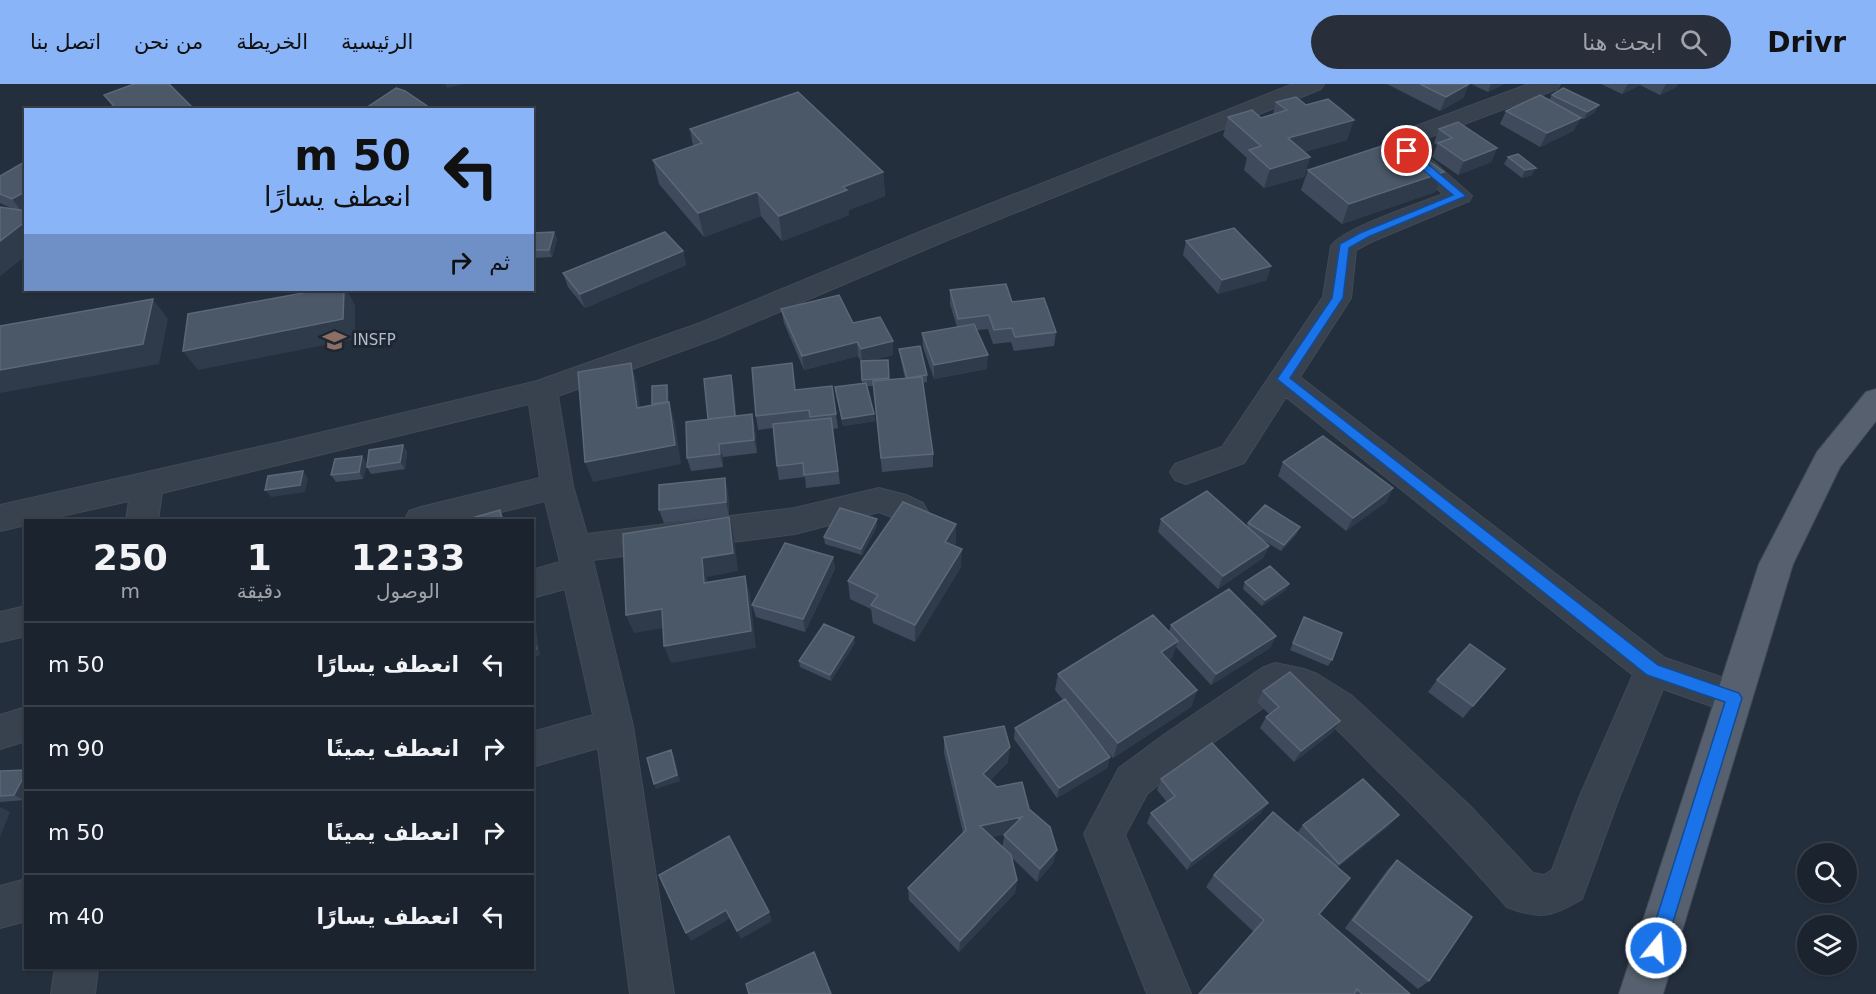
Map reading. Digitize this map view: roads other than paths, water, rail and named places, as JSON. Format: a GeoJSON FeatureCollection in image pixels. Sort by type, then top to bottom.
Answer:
{"type":"FeatureCollection","features":[{"type":"Feature","properties":{"kind":"main road"},"geometry":{"type":"LineString","coordinates":[[1641,994],[1776,564],[1828,460],[1876,400]]}},
{"type":"Feature","properties":{"kind":"street"},"geometry":{"type":"LineString","coordinates":[[0,518],[290,453],[542,390],[710,330],[941,233],[1314,84]]}},
{"type":"Feature","properties":{"kind":"street"},"geometry":{"type":"LineString","coordinates":[[1186,472],[1233,455],[1337,298],[1344,246],[1364,235],[1460,196],[1407,151],[1405,144],[1411,136],[1548,84]]}},
{"type":"Feature","properties":{"kind":"street"},"geometry":{"type":"LineString","coordinates":[[1283,379],[1653,670],[1734,698]]}},
{"type":"Feature","properties":{"kind":"street"},"geometry":{"type":"LineString","coordinates":[[542,390],[557,486],[614,726],[652,994]]}},
{"type":"Feature","properties":{"kind":"street"},"geometry":{"type":"LineString","coordinates":[[142,519],[147,485]]}},
{"type":"Feature","properties":{"kind":"street"},"geometry":{"type":"LineString","coordinates":[[425,519],[557,486]]}},
{"type":"Feature","properties":{"kind":"street"},"geometry":{"type":"LineString","coordinates":[[534,583],[576,560],[795,521],[856,504],[879,500],[912,512]]}},
{"type":"Feature","properties":{"kind":"street"},"geometry":{"type":"LineString","coordinates":[[0,627],[24,621]]}},
{"type":"Feature","properties":{"kind":"street"},"geometry":{"type":"LineString","coordinates":[[1169,994],[1104,834],[1133,781],[1275,679],[1304,685],[1338,707],[1455,818],[1522,892],[1548,896],[1567,884],[1599,798],[1653,670]]}},
{"type":"Feature","properties":{"kind":"street"},"geometry":{"type":"LineString","coordinates":[[0,732],[24,725]]}},
{"type":"Feature","properties":{"kind":"street"},"geometry":{"type":"LineString","coordinates":[[534,749],[614,726]]}},
{"type":"Feature","properties":{"kind":"street"},"geometry":{"type":"LineString","coordinates":[[0,908],[24,901]]}},
{"type":"Feature","properties":{"kind":"street"},"geometry":{"type":"LineString","coordinates":[[73,994],[76,969]]}},
{"type":"Feature","properties":{"kind":"place","name":"INSFP"},"geometry":{"type":"Point","coordinates":[335,340]}}]}
